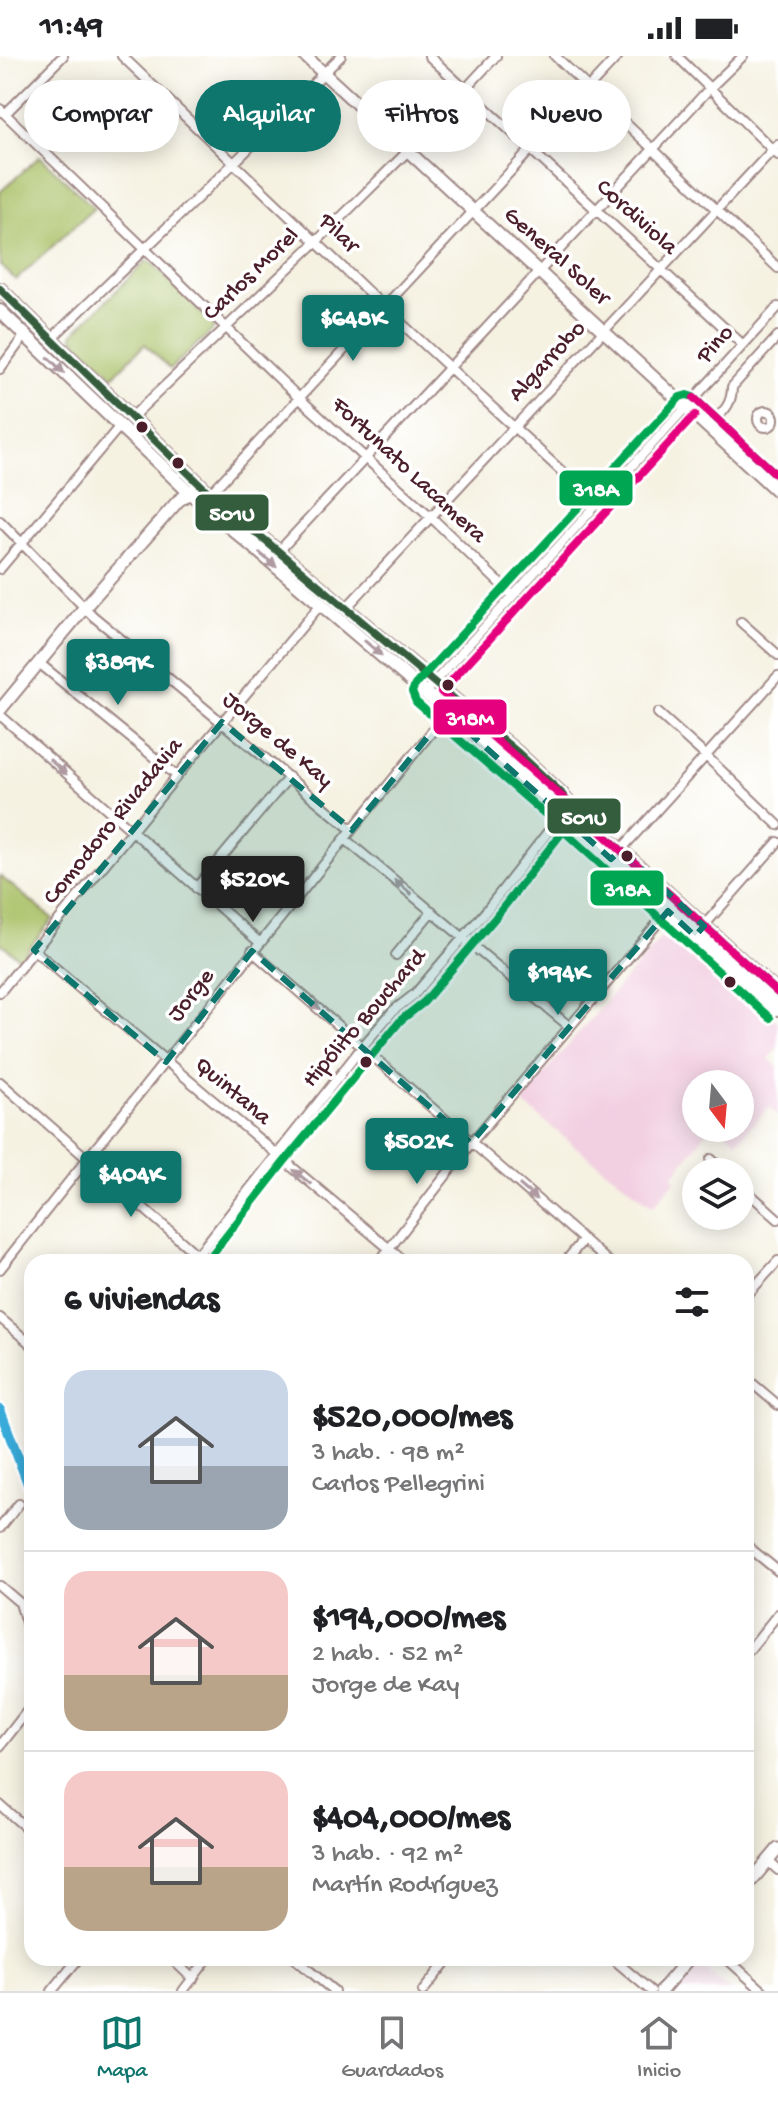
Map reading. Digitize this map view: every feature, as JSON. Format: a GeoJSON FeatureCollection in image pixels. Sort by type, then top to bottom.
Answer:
{"type":"FeatureCollection","features":[{"type":"Feature","properties":{"kind":"main road"},"geometry":{"type":"LineString","coordinates":[[0,289],[132,417],[200,493],[321,604],[447,713],[566,809],[700,931],[778,1009]]}},
{"type":"Feature","properties":{"kind":"main road"},"geometry":{"type":"LineString","coordinates":[[0,311],[119,427],[200,493],[279,551],[517,752],[566,809]]}},
{"type":"Feature","properties":{"kind":"main road"},"geometry":{"type":"LineString","coordinates":[[616,855],[668,911],[700,931],[778,993]]}},
{"type":"Feature","properties":{"kind":"street"},"geometry":{"type":"LineString","coordinates":[[3,112],[63,56]]}},
{"type":"Feature","properties":{"kind":"street","name":"Pilar"},"geometry":{"type":"LineString","coordinates":[[122,56],[384,307],[598,505]]}},
{"type":"Feature","properties":{"kind":"street","name":"General Soler"},"geometry":{"type":"LineString","coordinates":[[305,56],[357,105]]}},
{"type":"Feature","properties":{"kind":"street"},"geometry":{"type":"LineString","coordinates":[[51,339],[341,56]]}},
{"type":"Feature","properties":{"kind":"street","name":"Cordiviola"},"geometry":{"type":"LineString","coordinates":[[429,56],[455,80]]}},
{"type":"Feature","properties":{"kind":"street","name":"Carlos Morel"},"geometry":{"type":"LineString","coordinates":[[473,80],[496,56]]}},
{"type":"Feature","properties":{"kind":"street"},"geometry":{"type":"LineString","coordinates":[[555,56],[581,80]]}},
{"type":"Feature","properties":{"kind":"street"},"geometry":{"type":"LineString","coordinates":[[595,80],[618,56]]}},
{"type":"Feature","properties":{"kind":"street"},"geometry":{"type":"LineString","coordinates":[[677,56],[776,150]]}},
{"type":"Feature","properties":{"kind":"street"},"geometry":{"type":"LineString","coordinates":[[279,551],[743,56]]}},
{"type":"Feature","properties":{"kind":"street","name":"Cordiviola"},"geometry":{"type":"LineString","coordinates":[[486,108],[502,123]]}},
{"type":"Feature","properties":{"kind":"street","name":"Fortunato Lacamera"},"geometry":{"type":"LineString","coordinates":[[3,112],[299,398],[513,596]]}},
{"type":"Feature","properties":{"kind":"street"},"geometry":{"type":"LineString","coordinates":[[631,128],[778,268]]}},
{"type":"Feature","properties":{"kind":"street","name":"Algarrobo"},"geometry":{"type":"LineString","coordinates":[[347,607],[776,150]]}},
{"type":"Feature","properties":{"kind":"street","name":"General Soler"},"geometry":{"type":"LineString","coordinates":[[407,152],[778,492]]}},
{"type":"Feature","properties":{"kind":"street","name":"Carlos Morel"},"geometry":{"type":"LineString","coordinates":[[132,417],[407,152]]}},
{"type":"Feature","properties":{"kind":"street"},"geometry":{"type":"LineString","coordinates":[[259,942],[0,713],[84,608],[178,501],[200,493],[299,398],[529,152]]}},
{"type":"Feature","properties":{"kind":"street","name":"Cordiviola"},"geometry":{"type":"LineString","coordinates":[[533,152],[743,345]]}},
{"type":"Feature","properties":{"kind":"street","name":"Pino"},"geometry":{"type":"LineString","coordinates":[[424,693],[778,307]]}},
{"type":"Feature","properties":{"kind":"street"},"geometry":{"type":"LineString","coordinates":[[0,369],[25,335]]}},
{"type":"Feature","properties":{"kind":"street"},"geometry":{"type":"LineString","coordinates":[[708,427],[729,405],[732,387],[778,336]]}},
{"type":"Feature","properties":{"kind":"street"},"geometry":{"type":"LineString","coordinates":[[0,569],[119,427]]}},
{"type":"Feature","properties":{"kind":"street","name":"Jorge de Kay"},"geometry":{"type":"LineString","coordinates":[[0,521],[84,608],[352,830]]}},
{"type":"Feature","properties":{"kind":"street","name":"Comodoro Rivadavia"},"geometry":{"type":"LineString","coordinates":[[0,992],[321,604]]}},
{"type":"Feature","properties":{"kind":"street"},"geometry":{"type":"LineString","coordinates":[[741,622],[778,655]]}},
{"type":"Feature","properties":{"kind":"street"},"geometry":{"type":"LineString","coordinates":[[39,663],[177,776]]}},
{"type":"Feature","properties":{"kind":"street"},"geometry":{"type":"LineString","coordinates":[[616,855],[778,676]]}},
{"type":"Feature","properties":{"kind":"street","name":"Jorge"},"geometry":{"type":"LineString","coordinates":[[0,1269],[259,942],[447,713]]}},
{"type":"Feature","properties":{"kind":"street"},"geometry":{"type":"LineString","coordinates":[[658,713],[778,825]]}},
{"type":"Feature","properties":{"kind":"street"},"geometry":{"type":"LineString","coordinates":[[196,888],[289,777]]}},
{"type":"Feature","properties":{"kind":"street","name":"Hipólito Bouchard"},"geometry":{"type":"LineString","coordinates":[[197,1254],[363,1046],[393,1011],[415,994],[486,911],[566,809]]}},
{"type":"Feature","properties":{"kind":"street"},"geometry":{"type":"LineString","coordinates":[[345,839],[570,1027]]}},
{"type":"Feature","properties":{"kind":"street"},"geometry":{"type":"LineString","coordinates":[[700,931],[778,842]]}},
{"type":"Feature","properties":{"kind":"street"},"geometry":{"type":"LineString","coordinates":[[396,955],[432,911]]}},
{"type":"Feature","properties":{"kind":"street"},"geometry":{"type":"LineString","coordinates":[[385,1254],[471,1143],[668,911]]}},
{"type":"Feature","properties":{"kind":"street","name":"Quintana"},"geometry":{"type":"LineString","coordinates":[[34,950],[396,1254]]}},
{"type":"Feature","properties":{"kind":"street"},"geometry":{"type":"LineString","coordinates":[[252,951],[600,1254]]}},
{"type":"Feature","properties":{"kind":"street"},"geometry":{"type":"LineString","coordinates":[[0,1082],[190,1254]]}},
{"type":"Feature","properties":{"kind":"street"},"geometry":{"type":"LineString","coordinates":[[754,1198],[778,1219]]}},
{"type":"Feature","properties":{"kind":"street"},"geometry":{"type":"LineString","coordinates":[[572,1254],[583,1240]]}},
{"type":"Feature","properties":{"kind":"street"},"geometry":{"type":"LineString","coordinates":[[754,1287],[778,1261]]}},
{"type":"Feature","properties":{"kind":"street"},"geometry":{"type":"LineString","coordinates":[[0,1318],[24,1338]]}},
{"type":"Feature","properties":{"kind":"street"},"geometry":{"type":"LineString","coordinates":[[754,1385],[778,1405]]}},
{"type":"Feature","properties":{"kind":"street"},"geometry":{"type":"LineString","coordinates":[[0,1528],[19,1504]]}},
{"type":"Feature","properties":{"kind":"street"},"geometry":{"type":"LineString","coordinates":[[754,1552],[778,1571]]}},
{"type":"Feature","properties":{"kind":"street"},"geometry":{"type":"LineString","coordinates":[[0,1586],[20,1603],[24,1616]]}},
{"type":"Feature","properties":{"kind":"street"},"geometry":{"type":"LineString","coordinates":[[754,1644],[778,1614]]}},
{"type":"Feature","properties":{"kind":"street"},"geometry":{"type":"LineString","coordinates":[[0,1746],[24,1715]]}},
{"type":"Feature","properties":{"kind":"street"},"geometry":{"type":"LineString","coordinates":[[0,1805],[24,1826]]}},
{"type":"Feature","properties":{"kind":"street"},"geometry":{"type":"LineString","coordinates":[[754,1878],[778,1849]]}},
{"type":"Feature","properties":{"kind":"street"},"geometry":{"type":"LineString","coordinates":[[768,1861],[778,1870]]}},
{"type":"Feature","properties":{"kind":"street"},"geometry":{"type":"LineString","coordinates":[[52,1991],[72,1966]]}},
{"type":"Feature","properties":{"kind":"street"},"geometry":{"type":"LineString","coordinates":[[179,1966],[193,1979]]}},
{"type":"Feature","properties":{"kind":"street"},"geometry":{"type":"LineString","coordinates":[[183,1991],[202,1966]]}},
{"type":"Feature","properties":{"kind":"street"},"geometry":{"type":"LineString","coordinates":[[304,1966],[334,1991]]}},
{"type":"Feature","properties":{"kind":"street"},"geometry":{"type":"LineString","coordinates":[[423,1991],[443,1966]]}},
{"type":"Feature","properties":{"kind":"street"},"geometry":{"type":"LineString","coordinates":[[621,1966],[651,1991]]}},
{"type":"Feature","properties":{"kind":"street"},"geometry":{"type":"LineString","coordinates":[[661,1991],[682,1966]]}},
{"type":"Feature","properties":{"kind":"street"},"geometry":{"type":"LineString","coordinates":[[735,1966],[763,1991]]}},
{"type":"Feature","properties":{"kind":"highlighted area"},"geometry":{"type":"Polygon","coordinates":[[[447,713],[611,859],[621,850],[704,926],[695,936],[668,911],[471,1143],[252,951],[166,1062],[34,950],[222,722],[352,830],[447,713]]]}},
{"type":"Feature","properties":{"kind":"shaded area"},"geometry":{"type":"Polygon","coordinates":[[[670,927],[778,1022],[778,1047],[769,1059],[778,1067],[778,1115],[769,1107],[754,1123],[754,1070],[682,1070],[682,1142],[699,1142],[687,1158],[682,1158],[682,1164],[673,1176],[676,1180],[653,1206],[520,1101],[670,927]]]}},
{"type":"Feature","properties":{"kind":"shaded area"},"geometry":{"type":"Polygon","coordinates":[[[692,1966],[702,1966],[730,1991],[671,1991],[692,1966]]]}},
{"type":"Feature","properties":{"kind":"green space"},"geometry":{"type":"Polygon","coordinates":[[[40,156],[94,208],[16,280],[0,265],[0,192],[40,156]]]}},
{"type":"Feature","properties":{"kind":"green space"},"geometry":{"type":"Polygon","coordinates":[[[146,261],[151,262],[214,329],[170,369],[145,344],[113,376],[73,338],[73,334],[146,261]]]}},
{"type":"Feature","properties":{"kind":"green space"},"geometry":{"type":"Polygon","coordinates":[[[0,876],[53,919],[20,959],[0,942],[0,876]]]}},
{"type":"Feature","properties":{"kind":"transit line","name":"501U"},"geometry":{"type":"LineString","coordinates":[[0,289],[210,494],[517,752],[778,993]]}},
{"type":"Feature","properties":{"kind":"transit line","name":"318A"},"geometry":{"type":"LineString","coordinates":[[770,1018],[416,702],[412,692],[415,685],[680,397],[693,397],[778,476]]}},
{"type":"Feature","properties":{"kind":"transit line","name":"318M"},"geometry":{"type":"LineString","coordinates":[[694,398],[778,476]]}},
{"type":"Feature","properties":{"kind":"transit line","name":"318M"},"geometry":{"type":"LineString","coordinates":[[695,415],[441,692],[778,993]]}},
{"type":"Feature","properties":{"kind":"transit line","name":"318A"},"geometry":{"type":"LineString","coordinates":[[213,1253],[401,1020],[424,1002],[571,821]]}},
{"type":"Feature","properties":{"kind":"transit line"},"geometry":{"type":"LineString","coordinates":[[0,1410],[24,1473]]}}]}
